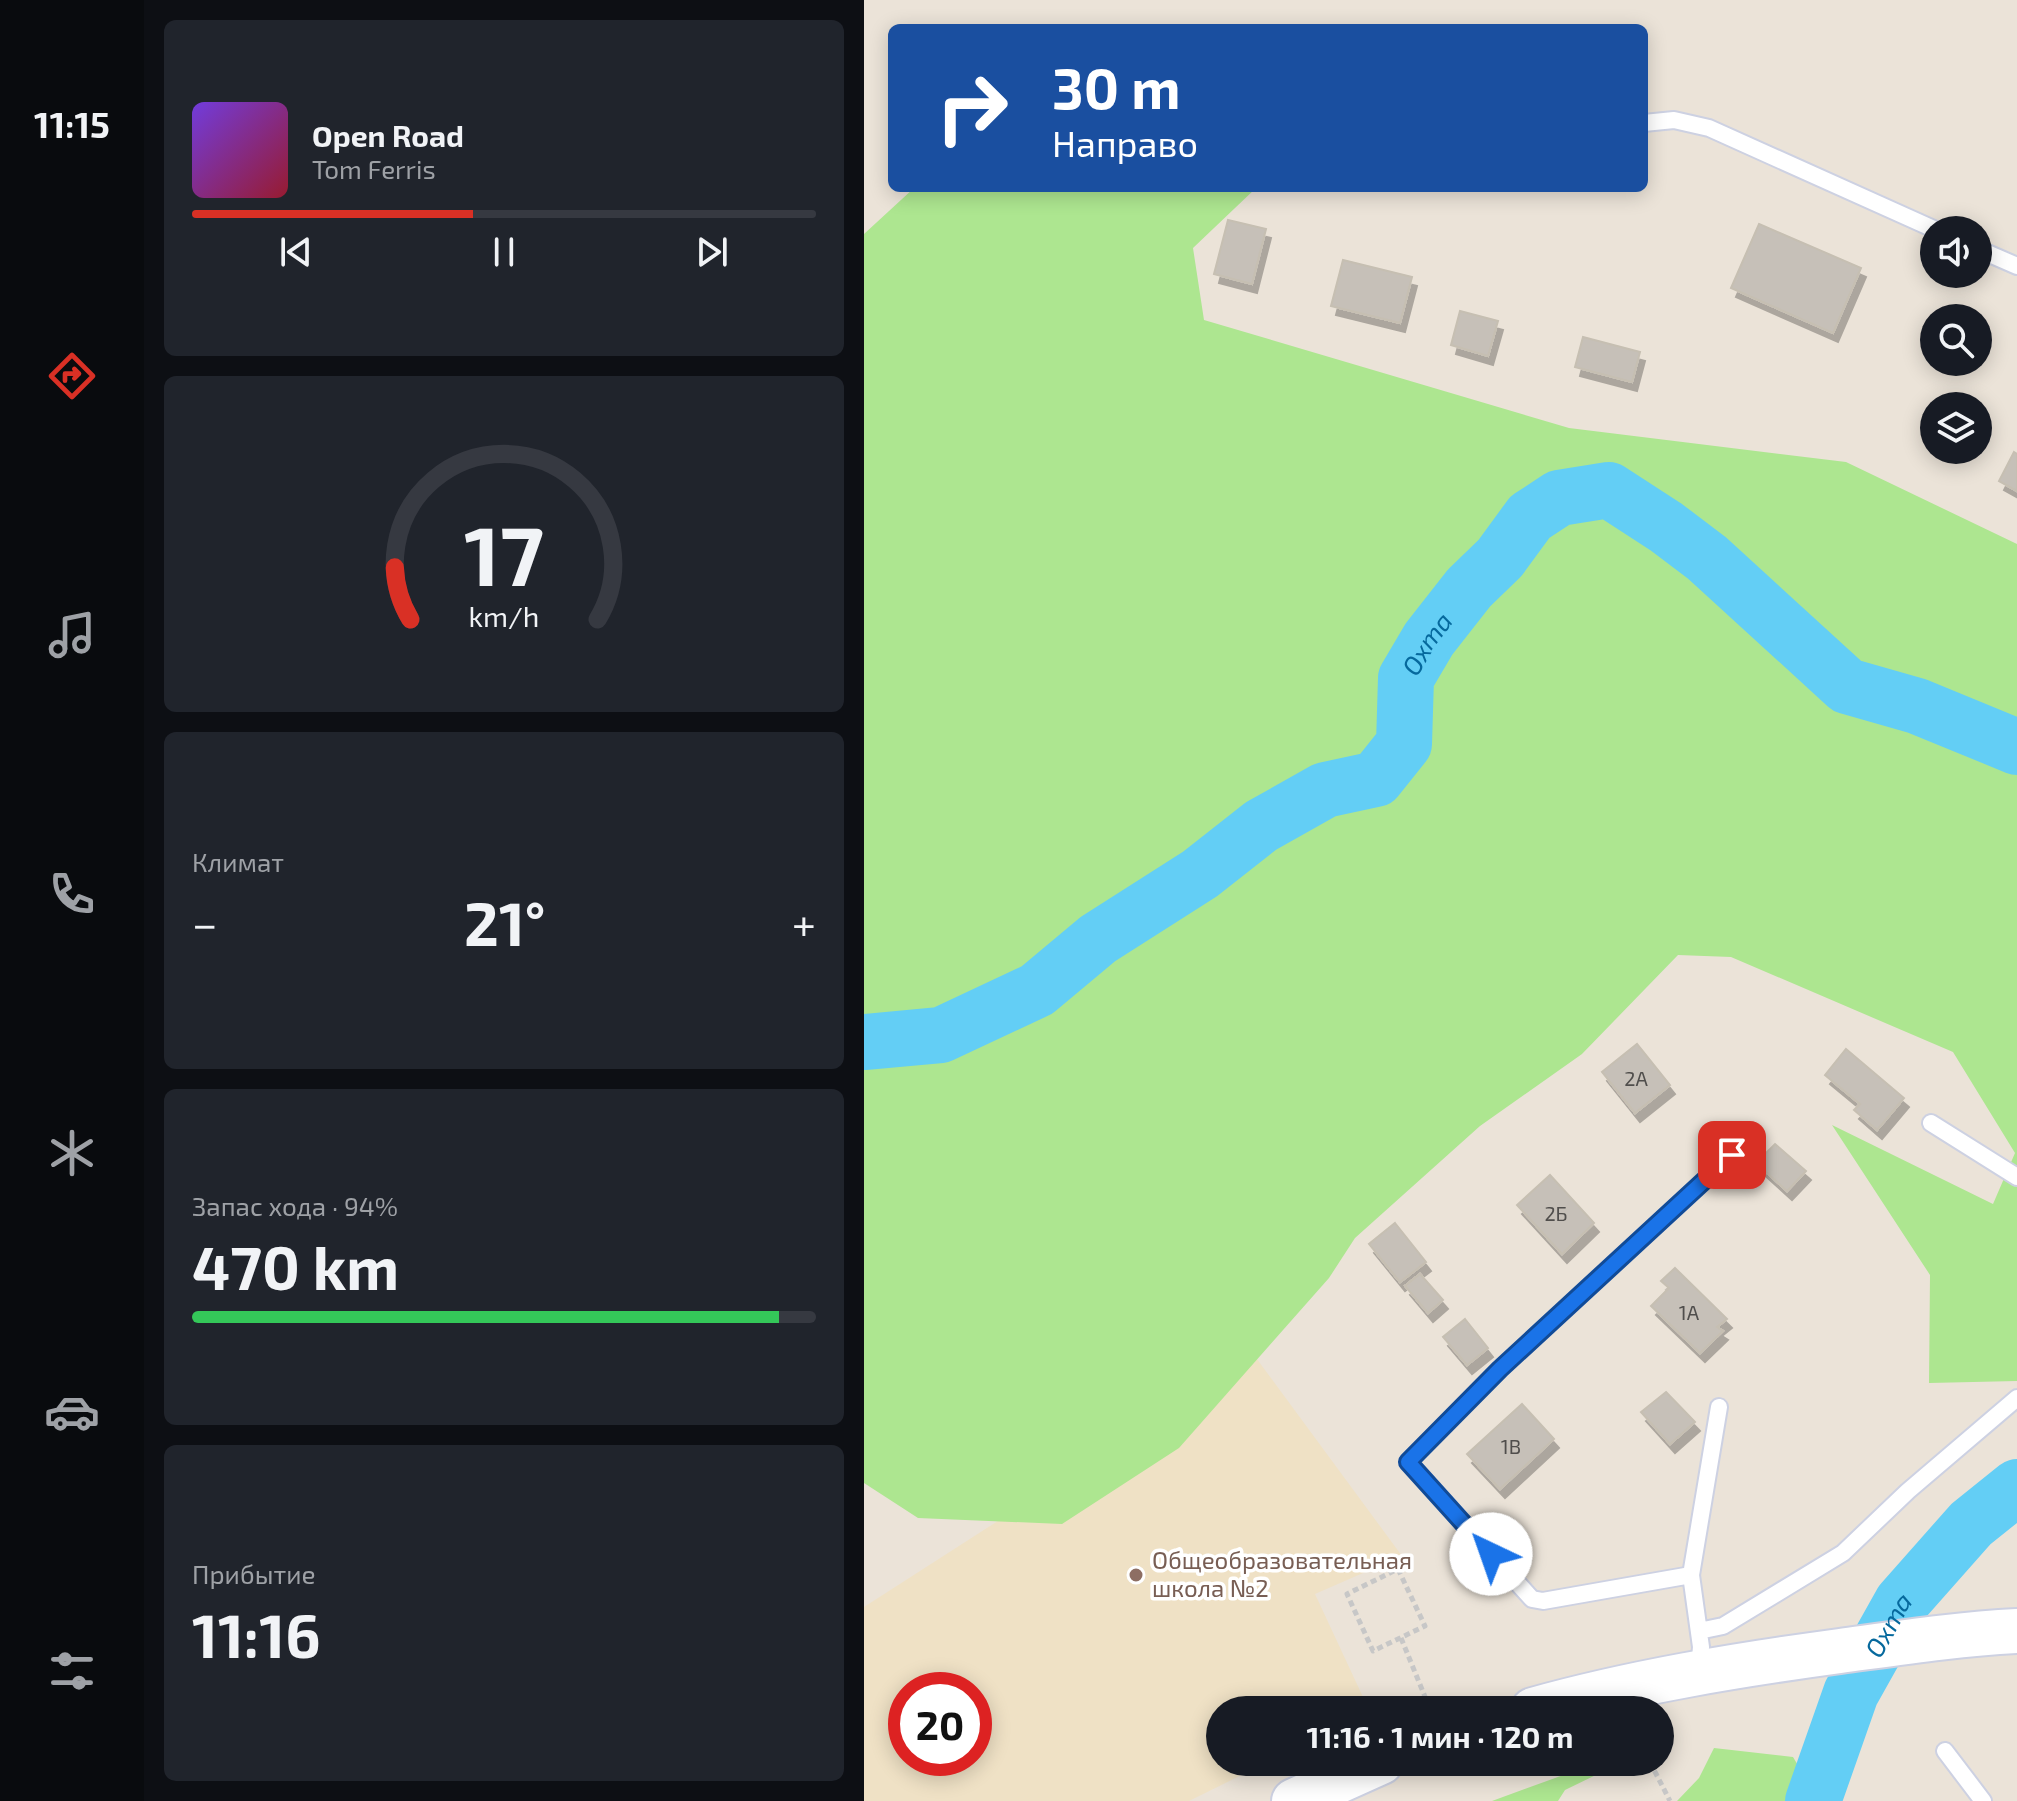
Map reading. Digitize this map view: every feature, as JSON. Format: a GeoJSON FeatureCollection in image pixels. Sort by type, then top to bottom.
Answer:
{"type":"FeatureCollection","features":[{"type":"Feature","properties":{"kind":"main road"},"geometry":{"type":"LineString","coordinates":[[1971,1633],[2017,1619]]}},
{"type":"Feature","properties":{"kind":"main road"},"geometry":{"type":"LineString","coordinates":[[1584,1696],[1699,1652],[1743,1665],[1971,1633],[2017,1631]]}},
{"type":"Feature","properties":{"kind":"main road"},"geometry":{"type":"LineString","coordinates":[[1971,1633],[2017,1651]]}},
{"type":"Feature","properties":{"kind":"main road"},"geometry":{"type":"LineString","coordinates":[[1294,1801],[1346,1776]]}},
{"type":"Feature","properties":{"kind":"lane"},"geometry":{"type":"LineString","coordinates":[[1648,123],[1674,120],[1709,128],[1920,223]]}},
{"type":"Feature","properties":{"kind":"lane"},"geometry":{"type":"LineString","coordinates":[[1992,255],[2017,266]]}},
{"type":"Feature","properties":{"kind":"lane"},"geometry":{"type":"LineString","coordinates":[[1931,1123],[2017,1177]]}},
{"type":"Feature","properties":{"kind":"lane"},"geometry":{"type":"LineString","coordinates":[[1691,1575],[1543,1601],[1532,1599],[1408,1462],[1500,1369],[1732,1155]]}},
{"type":"Feature","properties":{"kind":"lane"},"geometry":{"type":"LineString","coordinates":[[1699,1652],[1723,1626],[1843,1553],[1908,1491],[2017,1398]]}},
{"type":"Feature","properties":{"kind":"lane"},"geometry":{"type":"LineString","coordinates":[[1699,1652],[1691,1575],[1719,1407]]}},
{"type":"Feature","properties":{"kind":"lane"},"geometry":{"type":"LineString","coordinates":[[1945,1751],[1983,1801]]}},
{"type":"Feature","properties":{"kind":"path"},"geometry":{"type":"LineString","coordinates":[[1398,1569],[1425,1626],[1401,1638],[1373,1651],[1347,1594],[1398,1569]]}},
{"type":"Feature","properties":{"kind":"path"},"geometry":{"type":"LineString","coordinates":[[1401,1638],[1425,1696]]}},
{"type":"Feature","properties":{"kind":"path"},"geometry":{"type":"LineString","coordinates":[[1657,1776],[1670,1801]]}},
{"type":"Feature","properties":{"kind":"shaded area","name":"Общеобразовательная школа №2"},"geometry":{"type":"Polygon","coordinates":[[[1240,1336],[1402,1556],[1315,1594],[1362,1696],[1206,1696],[1206,1776],[1240,1776],[1189,1801],[864,1801],[864,1607],[1071,1474],[1240,1336]]]}},
{"type":"Feature","properties":{"kind":"green space"},"geometry":{"type":"Polygon","coordinates":[[[910,192],[1252,192],[1193,248],[1204,320],[1569,428],[1846,462],[2017,544],[2017,1381],[1929,1383],[1930,1275],[1832,1125],[1993,1204],[2015,1153],[1953,1052],[1731,957],[1678,955],[1582,1054],[1480,1126],[1355,1238],[1329,1278],[1179,1448],[1062,1524],[918,1518],[864,1483],[864,234],[910,192]]]}},
{"type":"Feature","properties":{"kind":"green space"},"geometry":{"type":"Polygon","coordinates":[[[1714,1748],[1793,1757],[1808,1782],[1800,1801],[1677,1801],[1699,1778],[1714,1748]]]}},
{"type":"Feature","properties":{"kind":"green space"},"geometry":{"type":"Polygon","coordinates":[[[1561,1776],[1594,1776],[1565,1790],[1558,1801],[1492,1801],[1561,1776]]]}},
{"type":"Feature","properties":{"kind":"building"},"geometry":{"type":"Polygon","coordinates":[[[1228,220],[1266,229],[1252,284],[1214,274],[1228,220]]]}},
{"type":"Feature","properties":{"kind":"building"},"geometry":{"type":"Polygon","coordinates":[[[1759,224],[1861,268],[1833,333],[1731,288],[1759,224]]]}},
{"type":"Feature","properties":{"kind":"building"},"geometry":{"type":"Polygon","coordinates":[[[1343,260],[1412,277],[1400,323],[1331,306],[1343,260]]]}},
{"type":"Feature","properties":{"kind":"building"},"geometry":{"type":"Polygon","coordinates":[[[1460,311],[1498,321],[1488,356],[1451,345],[1460,311]]]}},
{"type":"Feature","properties":{"kind":"building"},"geometry":{"type":"Polygon","coordinates":[[[1583,337],[1640,352],[1632,382],[1575,367],[1583,337]]]}},
{"type":"Feature","properties":{"kind":"building"},"geometry":{"type":"Polygon","coordinates":[[[2014,452],[2017,454],[2017,491],[1999,481],[2014,452]]]}},
{"type":"Feature","properties":{"kind":"building"},"geometry":{"type":"Polygon","coordinates":[[[1637,1044],[1670,1085],[1635,1113],[1602,1072],[1637,1044]]]}},
{"type":"Feature","properties":{"kind":"building"},"geometry":{"type":"Polygon","coordinates":[[[1846,1049],[1904,1098],[1877,1130],[1854,1110],[1860,1104],[1825,1075],[1846,1049]]]}},
{"type":"Feature","properties":{"kind":"building"},"geometry":{"type":"Polygon","coordinates":[[[1775,1144],[1806,1171],[1787,1191],[1756,1163],[1775,1144]]]}},
{"type":"Feature","properties":{"kind":"building"},"geometry":{"type":"Polygon","coordinates":[[[1550,1175],[1594,1223],[1562,1254],[1517,1205],[1550,1175]]]}},
{"type":"Feature","properties":{"kind":"building"},"geometry":{"type":"Polygon","coordinates":[[[1395,1223],[1426,1262],[1400,1282],[1369,1244],[1395,1223]]]}},
{"type":"Feature","properties":{"kind":"building"},"geometry":{"type":"Polygon","coordinates":[[[1675,1268],[1727,1319],[1717,1327],[1723,1331],[1700,1353],[1651,1306],[1669,1288],[1661,1281],[1675,1268]]]}},
{"type":"Feature","properties":{"kind":"building"},"geometry":{"type":"Polygon","coordinates":[[[1420,1274],[1443,1300],[1428,1313],[1405,1286],[1420,1274]]]}},
{"type":"Feature","properties":{"kind":"building"},"geometry":{"type":"Polygon","coordinates":[[[1465,1319],[1488,1348],[1467,1365],[1443,1337],[1465,1319]]]}},
{"type":"Feature","properties":{"kind":"building"},"geometry":{"type":"Polygon","coordinates":[[[1666,1392],[1695,1422],[1670,1444],[1641,1412],[1666,1392]]]}},
{"type":"Feature","properties":{"kind":"building"},"geometry":{"type":"Polygon","coordinates":[[[1522,1404],[1554,1439],[1500,1489],[1467,1454],[1522,1404]]]}},
{"type":"Feature","properties":{"kind":"waterway","name":"Охта"},"geometry":{"type":"LineString","coordinates":[[864,1042],[941,1035],[1037,990],[1098,939],[1200,874],[1261,826],[1325,790],[1376,779],[1404,744],[1406,678],[1429,639],[1469,588],[1500,558],[1530,517],[1559,498],[1609,490],[1707,558],[1847,686],[1917,706],[2017,747]]}},
{"type":"Feature","properties":{"kind":"waterway","name":"Охта"},"geometry":{"type":"LineString","coordinates":[[1813,1801],[1851,1693],[1902,1602],[1971,1524],[2017,1487]]}},
{"type":"Feature","properties":{"kind":"place","name":"Общеобразовательная школа №2"},"geometry":{"type":"Point","coordinates":[1136,1575]}},
{"type":"Feature","properties":{"kind":"route"},"geometry":{"type":"LineString","coordinates":[[1491,1554],[1408,1462],[1500,1369],[1732,1155]]}}]}
